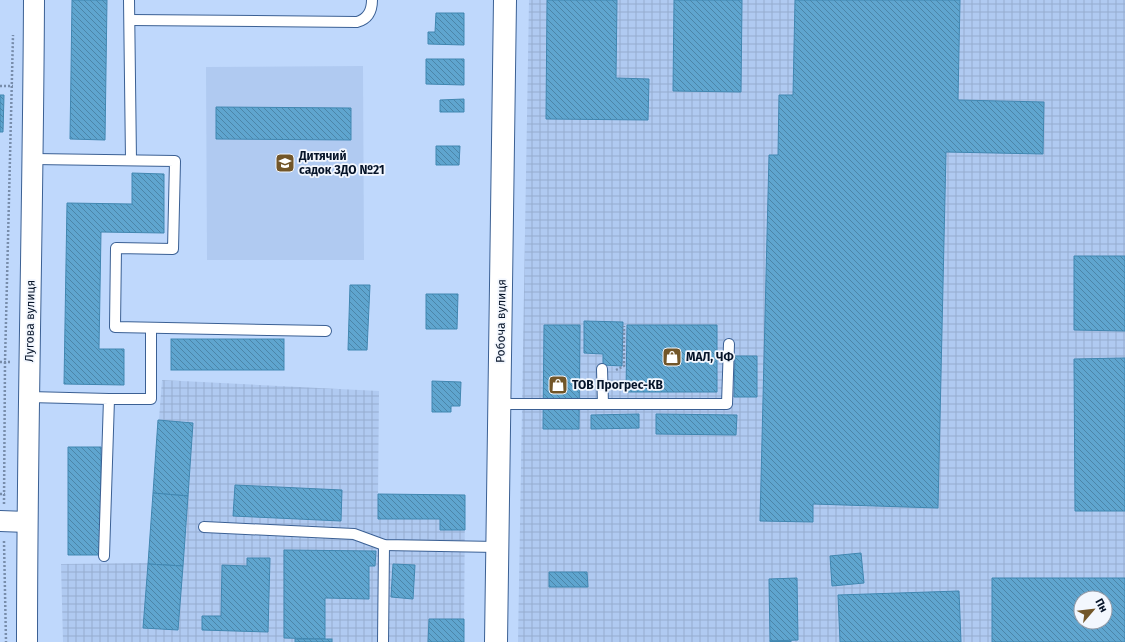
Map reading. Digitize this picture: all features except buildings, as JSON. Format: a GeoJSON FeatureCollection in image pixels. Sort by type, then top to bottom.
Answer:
{"type":"FeatureCollection","features":[{"type":"Feature","properties":{"kind":"street","name":"Лугова вулиця"},"geometry":{"type":"LineString","coordinates":[[27,642],[27,522],[34,158],[34,0]]}},
{"type":"Feature","properties":{"kind":"street","name":"Робоча вулиця"},"geometry":{"type":"LineString","coordinates":[[496,642],[505,0]]}},
{"type":"Feature","properties":{"kind":"street"},"geometry":{"type":"LineString","coordinates":[[0,521],[27,522]]}},
{"type":"Feature","properties":{"kind":"lane"},"geometry":{"type":"LineString","coordinates":[[129,0],[131,160]]}},
{"type":"Feature","properties":{"kind":"lane"},"geometry":{"type":"LineString","coordinates":[[130,20],[357,22],[363,20],[370,14],[372,0]]}},
{"type":"Feature","properties":{"kind":"lane"},"geometry":{"type":"LineString","coordinates":[[34,158],[175,161],[173,249],[116,248],[115,327],[326,331]]}},
{"type":"Feature","properties":{"kind":"lane"},"geometry":{"type":"LineString","coordinates":[[29,397],[150,399],[152,328]]}},
{"type":"Feature","properties":{"kind":"lane"},"geometry":{"type":"LineString","coordinates":[[500,404],[727,404],[729,344]]}},
{"type":"Feature","properties":{"kind":"lane"},"geometry":{"type":"LineString","coordinates":[[602,373],[603,404]]}},
{"type":"Feature","properties":{"kind":"lane"},"geometry":{"type":"LineString","coordinates":[[104,556],[109,398]]}},
{"type":"Feature","properties":{"kind":"lane"},"geometry":{"type":"LineString","coordinates":[[204,528],[354,534],[384,545],[497,547]]}},
{"type":"Feature","properties":{"kind":"lane"},"geometry":{"type":"LineString","coordinates":[[383,642],[384,545]]}},
{"type":"Feature","properties":{"kind":"path"},"geometry":{"type":"LineString","coordinates":[[5,362],[13,31]]}},
{"type":"Feature","properties":{"kind":"path"},"geometry":{"type":"LineString","coordinates":[[602,373],[624,366],[624,326]]}},
{"type":"Feature","properties":{"kind":"shaded area"},"geometry":{"type":"Polygon","coordinates":[[[529,0],[1125,0],[1125,642],[518,642],[529,0]]]}},
{"type":"Feature","properties":{"kind":"shaded area","name":"Дитячий садок ЗДО №21"},"geometry":{"type":"Polygon","coordinates":[[[363,66],[364,260],[207,260],[206,67],[363,66]]]}},
{"type":"Feature","properties":{"kind":"shaded area"},"geometry":{"type":"Polygon","coordinates":[[[162,380],[379,391],[378,494],[465,495],[464,642],[63,642],[61,564],[148,563],[162,380]]]}},
{"type":"Feature","properties":{"kind":"place","name":"Дитячий садок ЗДО №21"},"geometry":{"type":"Point","coordinates":[285,163]}},
{"type":"Feature","properties":{"kind":"place","name":"МАЛ, ЧФ"},"geometry":{"type":"Point","coordinates":[672,357]}},
{"type":"Feature","properties":{"kind":"place","name":"ТОВ Прогрес-КВ"},"geometry":{"type":"Point","coordinates":[558,385]}}]}
